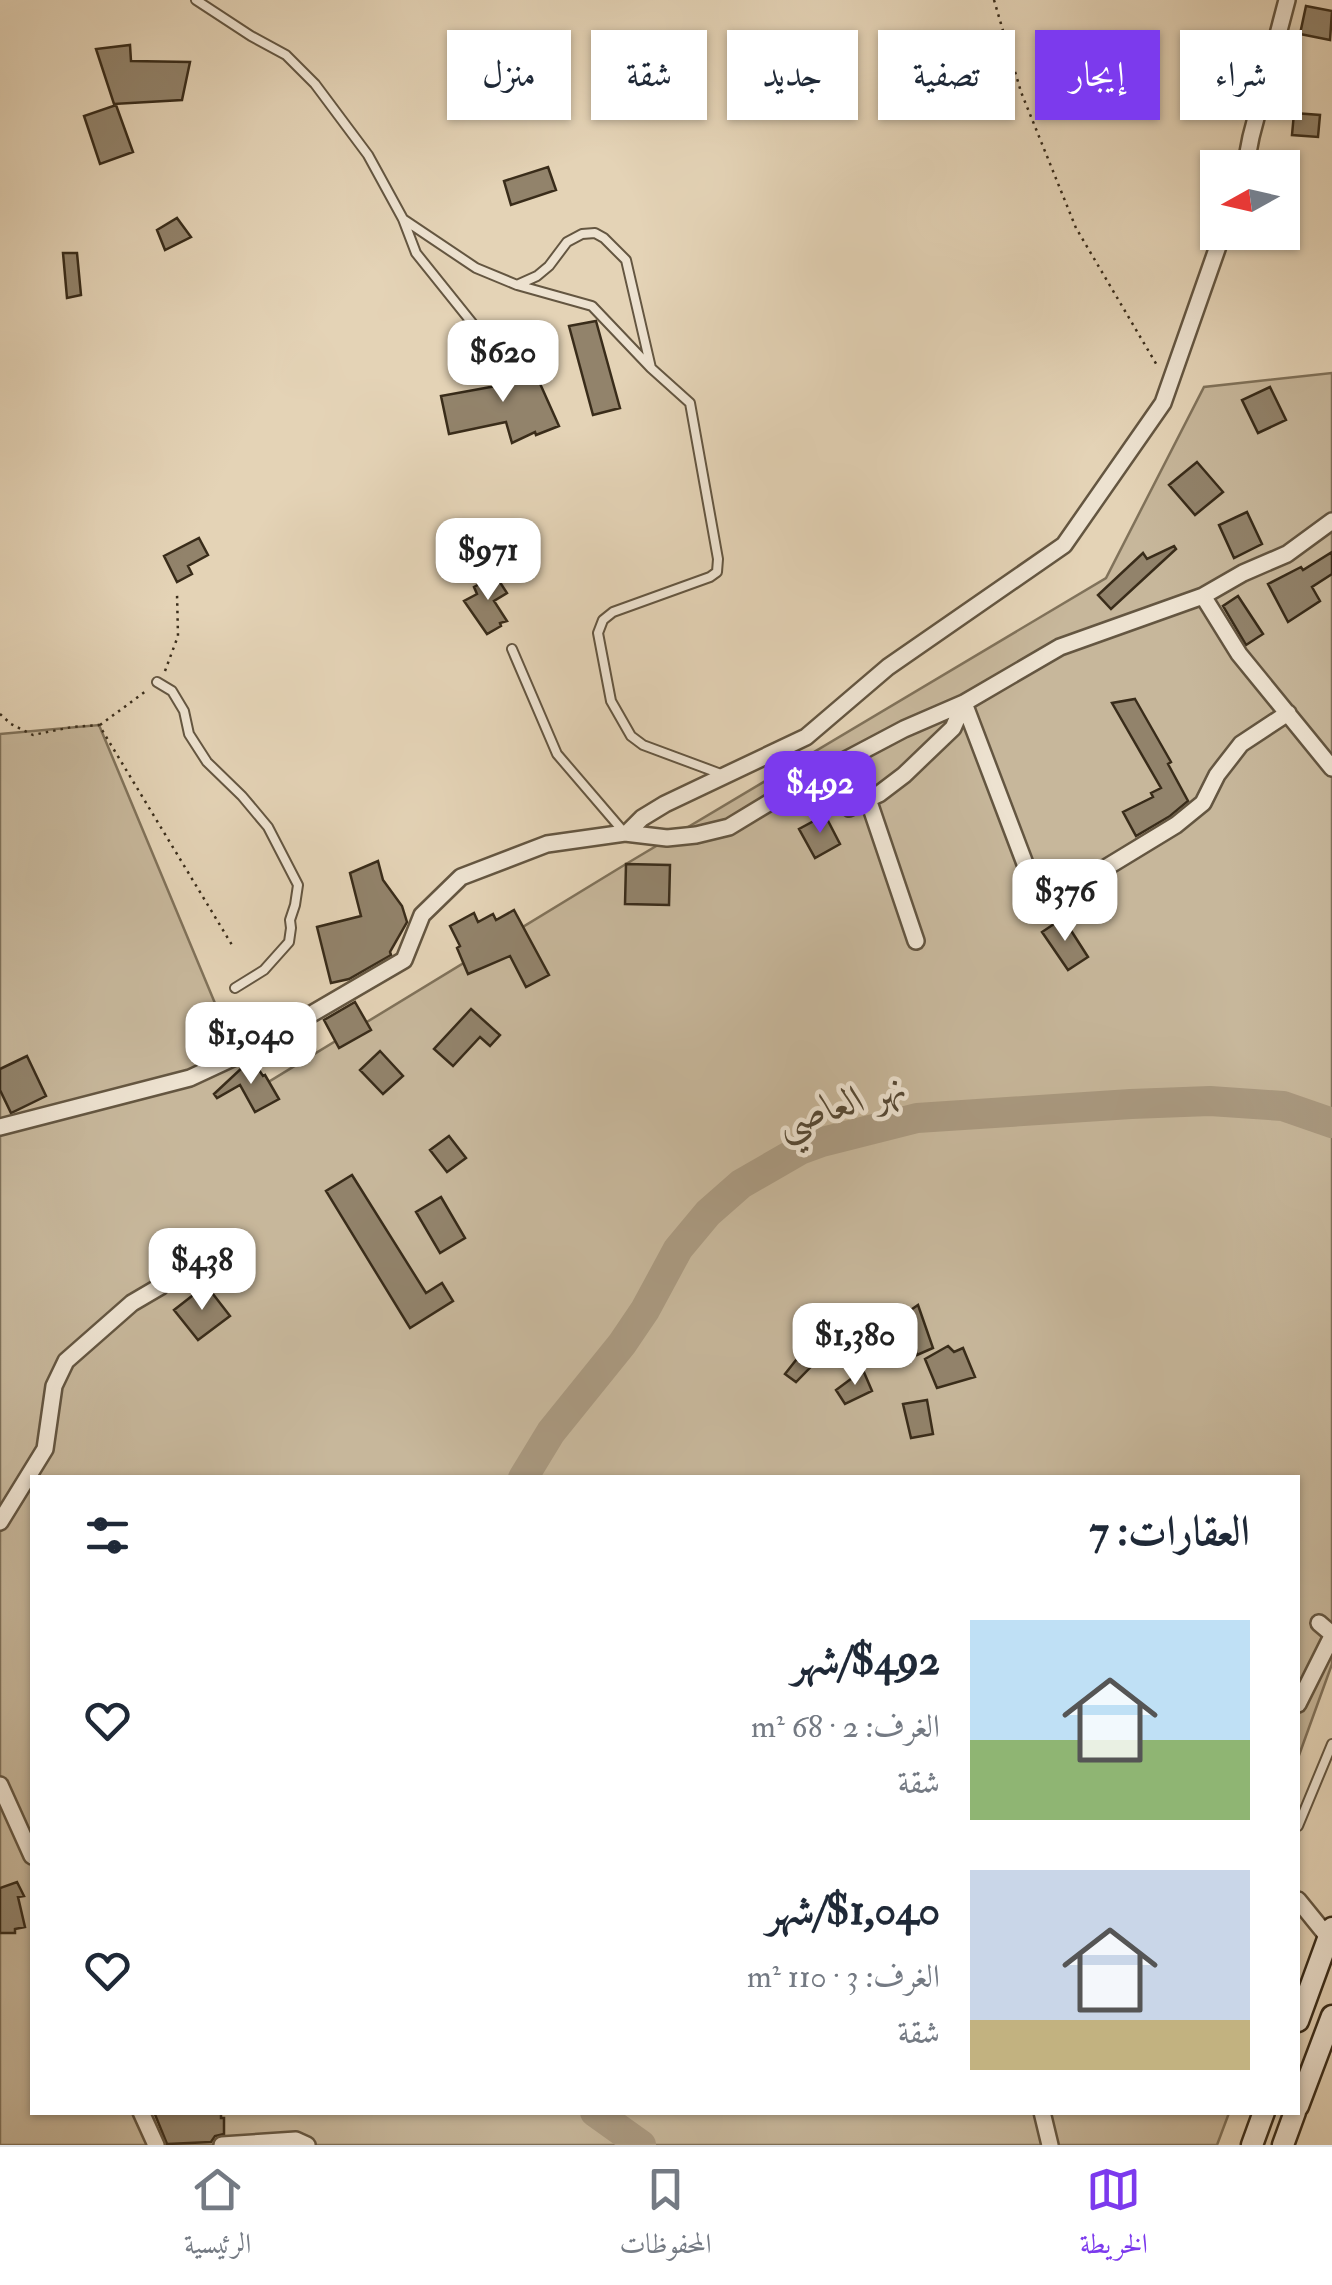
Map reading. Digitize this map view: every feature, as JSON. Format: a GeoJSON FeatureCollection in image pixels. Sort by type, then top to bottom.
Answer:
{"type":"FeatureCollection","features":[{"type":"Feature","properties":{"kind":"main road"},"geometry":{"type":"LineString","coordinates":[[1300,2014],[1330,1932]]}},
{"type":"Feature","properties":{"kind":"main road"},"geometry":{"type":"LineString","coordinates":[[1300,2100],[1332,2016]]}},
{"type":"Feature","properties":{"kind":"main road"},"geometry":{"type":"LineString","coordinates":[[1252,2145],[1263,2115]]}},
{"type":"Feature","properties":{"kind":"main road"},"geometry":{"type":"LineString","coordinates":[[1283,2145],[1294,2115]]}},
{"type":"Feature","properties":{"kind":"street"},"geometry":{"type":"LineString","coordinates":[[1248,150],[1287,0]]}},
{"type":"Feature","properties":{"kind":"street"},"geometry":{"type":"LineString","coordinates":[[626,833],[665,804],[806,736],[888,667],[1064,545],[1163,404],[1217,250]]}},
{"type":"Feature","properties":{"kind":"street"},"geometry":{"type":"LineString","coordinates":[[0,1128],[190,1078],[248,1051],[404,960],[422,914],[461,877],[547,844],[626,833],[667,838],[696,836],[729,827],[872,745],[964,703],[1060,646],[1203,596],[1287,554],[1332,522]]}},
{"type":"Feature","properties":{"kind":"street"},"geometry":{"type":"LineString","coordinates":[[1203,596],[1238,654],[1332,768]]}},
{"type":"Feature","properties":{"kind":"street"},"geometry":{"type":"LineString","coordinates":[[964,703],[1035,890],[1046,896],[1061,894],[1176,826],[1203,803],[1217,775],[1241,744],[1288,713]]}},
{"type":"Feature","properties":{"kind":"street"},"geometry":{"type":"LineString","coordinates":[[849,808],[879,794],[904,774],[953,728],[964,703]]}},
{"type":"Feature","properties":{"kind":"street"},"geometry":{"type":"LineString","coordinates":[[868,799],[916,942]]}},
{"type":"Feature","properties":{"kind":"street"},"geometry":{"type":"LineString","coordinates":[[0,1522],[45,1449],[54,1386],[66,1360],[132,1303],[161,1286]]}},
{"type":"Feature","properties":{"kind":"street"},"geometry":{"type":"LineString","coordinates":[[1300,1700],[1332,1635],[1318,1623]]}},
{"type":"Feature","properties":{"kind":"street"},"geometry":{"type":"LineString","coordinates":[[0,1785],[30,1852]]}},
{"type":"Feature","properties":{"kind":"street"},"geometry":{"type":"LineString","coordinates":[[1300,1902],[1330,1932]]}},
{"type":"Feature","properties":{"kind":"street"},"geometry":{"type":"LineString","coordinates":[[143,2115],[156,2145]]}},
{"type":"Feature","properties":{"kind":"street"},"geometry":{"type":"LineString","coordinates":[[1043,2115],[1050,2145]]}},
{"type":"Feature","properties":{"kind":"street"},"geometry":{"type":"LineString","coordinates":[[222,2145],[296,2140],[307,2145]]}},
{"type":"Feature","properties":{"kind":"lane"},"geometry":{"type":"LineString","coordinates":[[196,0],[286,55],[315,84],[368,155],[416,253],[485,338]]}},
{"type":"Feature","properties":{"kind":"lane"},"geometry":{"type":"LineString","coordinates":[[402,220],[476,268],[517,286],[592,306],[690,403],[718,559],[717,572],[612,612],[598,633],[611,701],[630,736],[643,745],[726,775]]}},
{"type":"Feature","properties":{"kind":"lane"},"geometry":{"type":"LineString","coordinates":[[517,286],[549,266],[567,242],[582,234],[604,238],[626,260],[652,368]]}},
{"type":"Feature","properties":{"kind":"lane"},"geometry":{"type":"LineString","coordinates":[[512,650],[557,754],[626,833]]}},
{"type":"Feature","properties":{"kind":"lane"},"geometry":{"type":"LineString","coordinates":[[157,682],[172,692],[184,711],[189,734],[207,762],[268,827],[298,885],[288,942],[264,970],[235,988]]}},
{"type":"Feature","properties":{"kind":"lane"},"geometry":{"type":"LineString","coordinates":[[1300,1821],[1332,1744]]}},
{"type":"Feature","properties":{"kind":"path"},"geometry":{"type":"LineString","coordinates":[[994,0],[1020,92],[1076,228],[1169,386]]}},
{"type":"Feature","properties":{"kind":"path"},"geometry":{"type":"LineString","coordinates":[[0,714],[33,735],[72,726],[99,725],[134,702],[163,676],[178,636],[178,593]]}},
{"type":"Feature","properties":{"kind":"path"},"geometry":{"type":"LineString","coordinates":[[99,725],[232,946]]}},
{"type":"Feature","properties":{"kind":"shaded area"},"geometry":{"type":"Polygon","coordinates":[[[1332,373],[1332,1664],[1300,1752],[1300,1475],[30,1475],[30,2115],[1228,2115],[1217,2145],[0,2145],[0,734],[99,725],[252,1092],[1106,578],[1204,387],[1332,373]]]}},
{"type":"Feature","properties":{"kind":"building"},"geometry":{"type":"Polygon","coordinates":[[[1306,6],[1332,11],[1330,40],[1302,34],[1306,6]]]}},
{"type":"Feature","properties":{"kind":"building"},"geometry":{"type":"Polygon","coordinates":[[[130,45],[131,61],[190,62],[182,100],[114,104],[96,49],[130,45]]]}},
{"type":"Feature","properties":{"kind":"building"},"geometry":{"type":"Polygon","coordinates":[[[116,105],[133,152],[100,164],[84,116],[116,105]]]}},
{"type":"Feature","properties":{"kind":"building"},"geometry":{"type":"Polygon","coordinates":[[[1302,114],[1320,115],[1318,137],[1292,135],[1293,120],[1302,120],[1302,114]]]}},
{"type":"Feature","properties":{"kind":"building"},"geometry":{"type":"Polygon","coordinates":[[[548,167],[556,190],[511,205],[504,181],[548,167]]]}},
{"type":"Feature","properties":{"kind":"building"},"geometry":{"type":"Polygon","coordinates":[[[177,218],[191,237],[165,250],[157,230],[177,218]]]}},
{"type":"Feature","properties":{"kind":"building"},"geometry":{"type":"Polygon","coordinates":[[[63,253],[77,253],[81,295],[67,298],[63,253]]]}},
{"type":"Feature","properties":{"kind":"building"},"geometry":{"type":"Polygon","coordinates":[[[596,321],[620,408],[593,415],[569,326],[596,321]]]}},
{"type":"Feature","properties":{"kind":"building"},"geometry":{"type":"Polygon","coordinates":[[[529,359],[559,426],[512,443],[506,422],[449,434],[441,396],[496,386],[491,370],[516,367],[529,359]]]}},
{"type":"Feature","properties":{"kind":"building"},"geometry":{"type":"Polygon","coordinates":[[[1270,387],[1286,420],[1258,433],[1242,400],[1270,387]]]}},
{"type":"Feature","properties":{"kind":"building"},"geometry":{"type":"Polygon","coordinates":[[[1197,462],[1223,492],[1195,515],[1169,485],[1197,462]]]}},
{"type":"Feature","properties":{"kind":"building"},"geometry":{"type":"Polygon","coordinates":[[[1247,512],[1262,544],[1234,558],[1219,525],[1247,512]]]}},
{"type":"Feature","properties":{"kind":"building"},"geometry":{"type":"Polygon","coordinates":[[[199,538],[208,555],[188,566],[192,574],[177,582],[164,556],[199,538]]]}},
{"type":"Feature","properties":{"kind":"building"},"geometry":{"type":"Polygon","coordinates":[[[1174,546],[1176,549],[1111,609],[1098,595],[1143,553],[1147,559],[1174,546]]]}},
{"type":"Feature","properties":{"kind":"building"},"geometry":{"type":"Polygon","coordinates":[[[1332,552],[1332,574],[1312,587],[1320,601],[1288,622],[1268,584],[1301,567],[1303,570],[1332,552]]]}},
{"type":"Feature","properties":{"kind":"building"},"geometry":{"type":"Polygon","coordinates":[[[492,570],[507,593],[494,601],[507,621],[487,634],[464,601],[477,594],[474,587],[481,583],[478,579],[492,570]]]}},
{"type":"Feature","properties":{"kind":"building"},"geometry":{"type":"Polygon","coordinates":[[[1238,596],[1263,634],[1246,645],[1223,606],[1238,596]]]}},
{"type":"Feature","properties":{"kind":"building"},"geometry":{"type":"Polygon","coordinates":[[[1135,699],[1188,801],[1136,836],[1123,812],[1153,797],[1151,793],[1161,788],[1112,703],[1135,699]]]}},
{"type":"Feature","properties":{"kind":"building"},"geometry":{"type":"Polygon","coordinates":[[[825,815],[840,844],[815,858],[799,829],[825,815]]]}},
{"type":"Feature","properties":{"kind":"building"},"geometry":{"type":"Polygon","coordinates":[[[378,861],[383,880],[402,906],[407,922],[391,955],[349,979],[331,983],[317,927],[361,916],[350,873],[378,861]]]}},
{"type":"Feature","properties":{"kind":"building"},"geometry":{"type":"Polygon","coordinates":[[[626,864],[670,865],[669,905],[625,904],[626,864]]]}},
{"type":"Feature","properties":{"kind":"building"},"geometry":{"type":"Polygon","coordinates":[[[514,910],[549,975],[526,987],[510,956],[468,974],[450,926],[474,913],[478,922],[493,914],[496,920],[514,910]]]}},
{"type":"Feature","properties":{"kind":"building"},"geometry":{"type":"Polygon","coordinates":[[[1063,918],[1088,957],[1068,970],[1042,932],[1063,918]]]}},
{"type":"Feature","properties":{"kind":"building"},"geometry":{"type":"Polygon","coordinates":[[[355,1002],[371,1030],[339,1048],[324,1020],[355,1002]]]}},
{"type":"Feature","properties":{"kind":"building"},"geometry":{"type":"Polygon","coordinates":[[[471,1009],[500,1035],[490,1046],[480,1037],[453,1066],[434,1049],[471,1009]]]}},
{"type":"Feature","properties":{"kind":"building"},"geometry":{"type":"Polygon","coordinates":[[[380,1051],[403,1076],[383,1094],[360,1070],[380,1051]]]}},
{"type":"Feature","properties":{"kind":"building"},"geometry":{"type":"Polygon","coordinates":[[[27,1056],[46,1096],[11,1113],[0,1090],[0,1069],[27,1056]]]}},
{"type":"Feature","properties":{"kind":"building"},"geometry":{"type":"Polygon","coordinates":[[[253,1061],[279,1099],[255,1112],[240,1085],[217,1098],[214,1094],[253,1061]]]}},
{"type":"Feature","properties":{"kind":"building"},"geometry":{"type":"Polygon","coordinates":[[[449,1136],[466,1158],[447,1172],[430,1150],[449,1136]]]}},
{"type":"Feature","properties":{"kind":"building"},"geometry":{"type":"Polygon","coordinates":[[[352,1175],[426,1293],[442,1283],[453,1301],[410,1328],[326,1191],[352,1175]]]}},
{"type":"Feature","properties":{"kind":"building"},"geometry":{"type":"Polygon","coordinates":[[[441,1197],[465,1238],[440,1253],[416,1212],[441,1197]]]}},
{"type":"Feature","properties":{"kind":"building"},"geometry":{"type":"Polygon","coordinates":[[[206,1285],[230,1316],[198,1340],[174,1310],[206,1285]]]}},
{"type":"Feature","properties":{"kind":"building"},"geometry":{"type":"Polygon","coordinates":[[[918,1305],[933,1348],[917,1355],[910,1334],[900,1342],[892,1323],[918,1305]]]}},
{"type":"Feature","properties":{"kind":"building"},"geometry":{"type":"Polygon","coordinates":[[[838,1339],[796,1382],[785,1374],[811,1341],[838,1339]]]}},
{"type":"Feature","properties":{"kind":"building"},"geometry":{"type":"Polygon","coordinates":[[[948,1346],[954,1352],[963,1348],[975,1377],[937,1388],[925,1359],[948,1346]]]}},
{"type":"Feature","properties":{"kind":"building"},"geometry":{"type":"Polygon","coordinates":[[[863,1370],[872,1391],[845,1404],[836,1390],[863,1370]]]}},
{"type":"Feature","properties":{"kind":"building"},"geometry":{"type":"Polygon","coordinates":[[[927,1400],[933,1434],[911,1438],[903,1404],[927,1400]]]}},
{"type":"Feature","properties":{"kind":"building"},"geometry":{"type":"Polygon","coordinates":[[[17,1882],[24,1896],[18,1897],[25,1927],[15,1929],[15,1933],[0,1933],[0,1888],[17,1882]]]}},
{"type":"Feature","properties":{"kind":"building"},"geometry":{"type":"Polygon","coordinates":[[[155,2115],[224,2118],[224,2134],[215,2136],[211,2142],[167,2144],[155,2115]]]}},
{"type":"Feature","properties":{"kind":"waterway","name":"نهر العاصي"},"geometry":{"type":"LineString","coordinates":[[525,1475],[551,1432],[622,1344],[678,1249],[708,1213],[741,1184],[800,1150],[917,1118],[1131,1104],[1210,1101],[1283,1106],[1332,1123]]}},
{"type":"Feature","properties":{"kind":"waterway","name":"نهر العاصي"},"geometry":{"type":"LineString","coordinates":[[599,2115],[641,2145]]}}]}
